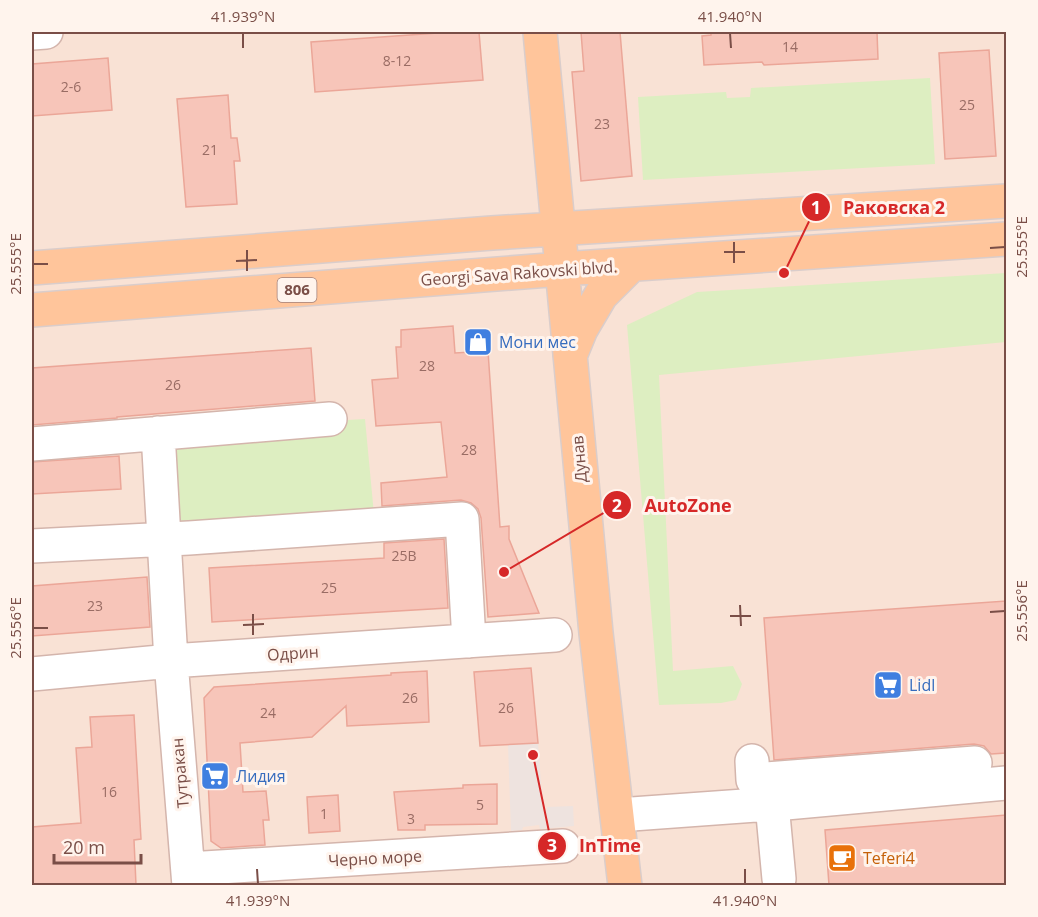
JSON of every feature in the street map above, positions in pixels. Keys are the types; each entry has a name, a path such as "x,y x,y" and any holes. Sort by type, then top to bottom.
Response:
{"main road":[{"name":"Дунав","path":"540,32 596,633 626,885"},
{"path":"32,268 558,229 1006,201"},
{"name":"Georgi Sava Rakovski blvd.","path":"32,310 562,269 1006,239"},
{"path":"570,358 581,329 601,295 632,265"}],"street":[{"path":"32,33 46,32"},
{"path":"32,444 330,419"},
{"name":"Тутракан","path":"158,433 171,661 188,877"},
{"path":"32,546 189,538 462,519 469,641"},
{"name":"Одрин","path":"32,674 171,661 555,635"},
{"path":"752,761 753,780 1006,760"},
{"path":"618,815 1006,783"},
{"path":"779,803 785,878"},
{"name":"Черно море","path":"188,877 563,846"}],"shaded area":[{"path":"32,32 1006,32 1006,885 32,885"},
{"path":"538,743 543,810 547,810 547,807 573,806 574,826 540,829 539,825 511,831 508,745"}],"green space":[{"path":"930,78 935,164 643,180 638,97 726,92 727,98 750,97 751,88"},
{"path":"1006,273 1006,342 659,375 673,671 733,666 742,684 736,700 721,703 659,705 627,325 697,292"},
{"path":"365,419 375,525 164,539 158,433"}],"building":[{"path":"479,32 483,80 315,92 311,42"},
{"path":"581,32 620,32 632,176 581,181 572,72 584,71"},
{"path":"711,32 877,32 878,59 764,65 762,62 704,65 702,36 711,35"},
{"path":"989,50 996,156 945,159 939,53"},
{"path":"108,58 112,110 32,116 32,64"},
{"path":"228,95 231,138 237,138 240,161 234,161 237,204 186,207 177,99"},
{"path":"453,326 455,353 488,351 500,527 509,526 509,539 539,613 488,617 481,518 478,509 471,503 461,500 382,506 381,483 447,477 441,422 376,426 372,380 398,378 396,347 401,347 401,330"},
{"path":"311,348 315,401 32,425 32,368"},
{"path":"119,456 121,489 32,494 32,462"},
{"path":"444,539 448,608 212,622 209,568 384,558 384,543"},
{"path":"147,577 150,627 32,636 32,586"},
{"name":"Lidl","path":"1006,601 1006,753 991,754 984,746 974,744 774,760 764,618"},
{"path":"531,668 538,743 480,746 474,672"},
{"path":"427,671 429,722 347,726 346,706 312,737 240,743 243,792 266,791 269,820 263,820 265,845 221,848 211,841 204,698 214,687"},
{"path":"134,715 141,839 134,840 136,885 32,885 32,827 81,823 76,748 92,747 90,717"},
{"path":"497,784 497,824 425,825 425,830 398,830 394,792"},
{"path":"338,795 340,831 309,833 307,797"},
{"path":"1006,815 1006,885 829,885 825,830"}],"place":[{"name":"Раковска 2","path":"784,273"},
{"name":"Мони мес","path":"478,342"},
{"name":"AutoZone","path":"504,572"},
{"name":"Lidl","path":"888,685"},
{"name":"InTime","path":"533,755"},
{"name":"Лидия","path":"215,776"},
{"name":"Teferi4","path":"842,858"}]}
